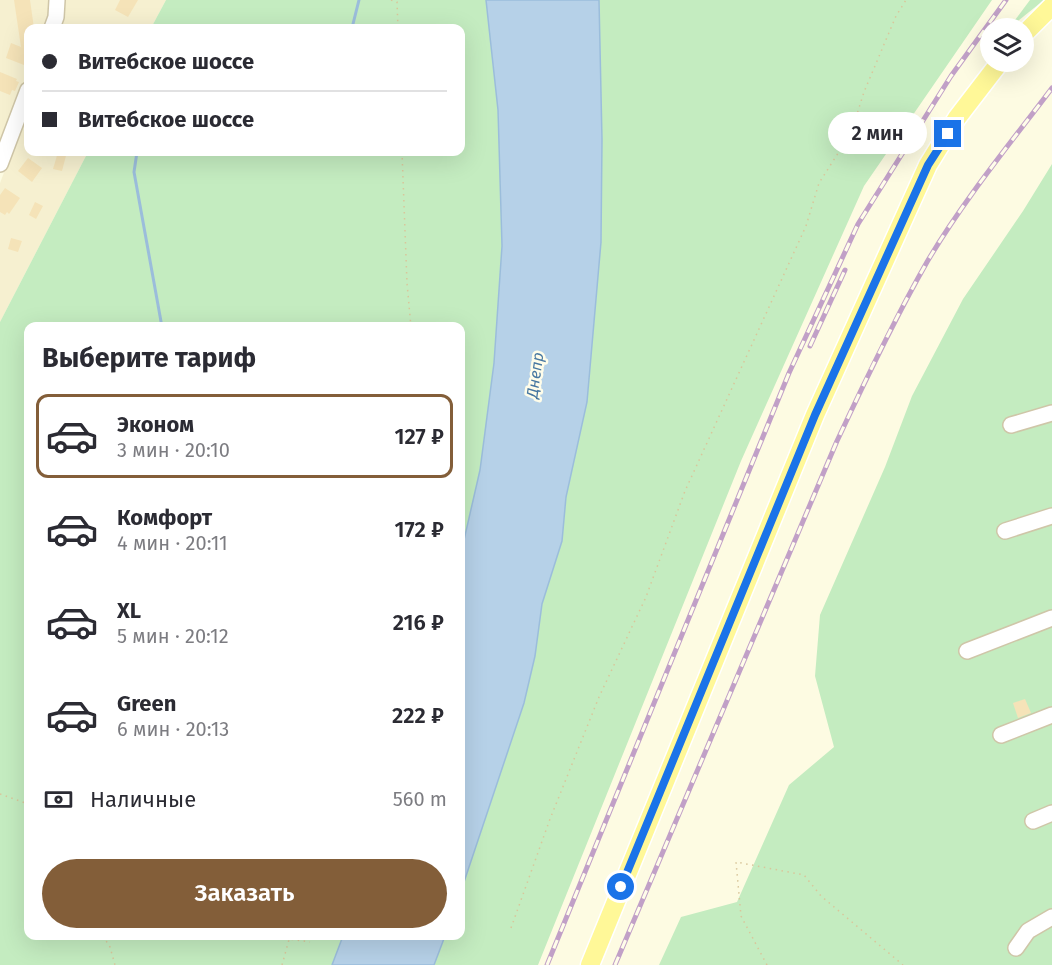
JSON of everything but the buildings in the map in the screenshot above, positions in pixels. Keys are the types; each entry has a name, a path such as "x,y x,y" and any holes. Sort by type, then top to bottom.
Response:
{"main road":[{"path":"1034,24 1052,6"},
{"path":"590,965 839,361 928,165 957,118 992,72"}],"street":[{"path":"53,24 57,0"},
{"path":"0,164 24,101"},
{"path":"1011,425 1052,413"},
{"path":"1005,531 1052,516"},
{"path":"967,651 1052,618"},
{"path":"1001,735 1052,715"},
{"path":"1033,821 1052,813"},
{"path":"1016,948 1028,931 1052,916"}],"path":[{"path":"391,0 397,2 398,24"},
{"path":"511,928 598,697 646,597 685,491 806,226 819,183 851,133 864,92 896,16 906,0"},
{"path":"402,156 411,322"},
{"path":"0,794 24,803"},
{"path":"767,965 741,916 736,862 804,875 821,896 903,965"},
{"path":"106,940 115,965"},
{"path":"282,965 289,940"},
{"path":"300,940 310,942"}],"shaded area":[{"path":"0,0 51,0 48,24 24,24 24,93 0,158"},
{"path":"63,0 166,0 153,24 62,24 64,18"},
{"path":"24,120 24,156 86,156 0,322 0,183"}],"green space":[{"path":"166,0 486,0 498,110 502,246 494,363 480,470 465,536 465,322 24,322 24,940 344,940 333,965 0,965 0,322 86,156 465,156 465,24 153,24"},
{"path":"599,0 992,0 864,186 741,461 538,965 434,965 443,940 465,940 465,879 524,703 535,656 542,604 562,541 566,497 587,402 601,242 602,140"},
{"path":"1030,0 1044,0 1022,18 1016,18"},
{"path":"1052,164 1052,965 659,965 681,917 737,902 789,785 834,747 815,676 820,615 885,467 912,396 963,299"}],"water":[{"name":"Днепр","path":"486,0 599,0 602,140 601,242 587,402 566,497 562,541 542,604 535,656 524,703 465,879 465,536 480,470 494,363 502,246 498,110"},
{"path":"341,940 443,940 434,965 332,965"}],"waterway":[{"path":"353,24 359,0"},
{"path":"136,156 134,172 161,322"}],"railway":[{"path":"547,965 789,373 858,224 951,76 1006,0"},
{"path":"615,965 837,441 880,351 941,239 1052,88"},
{"path":"810,346 845,270"}],"route":[{"path":"621,887 815,415 928,165 948,134"}]}
